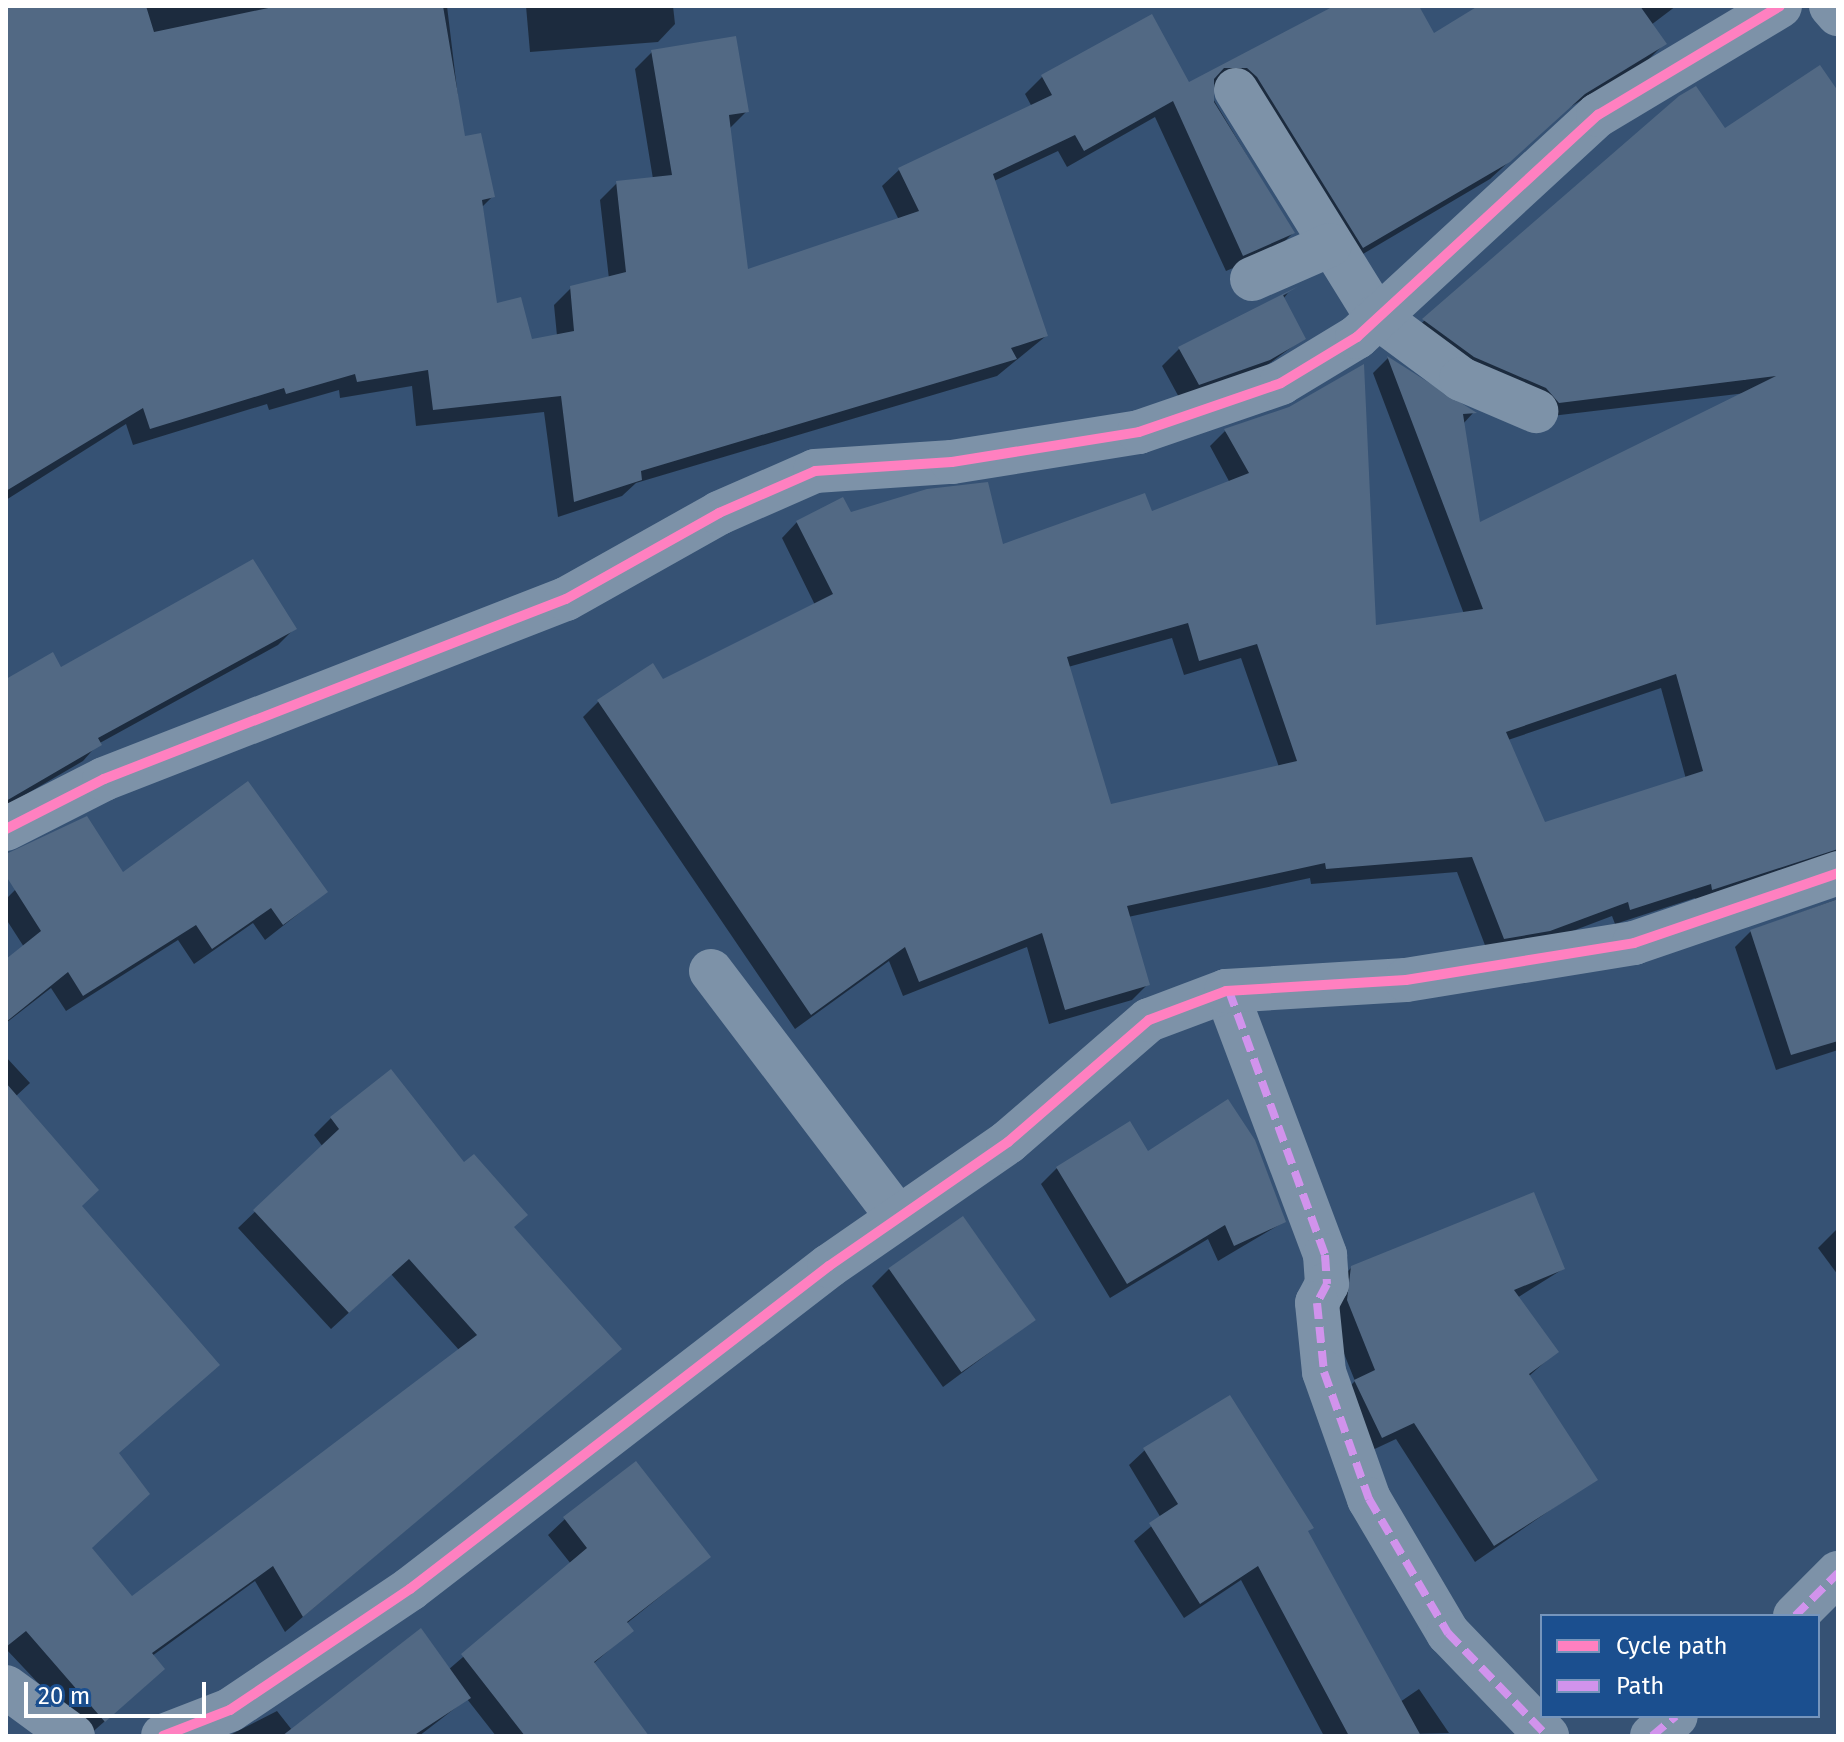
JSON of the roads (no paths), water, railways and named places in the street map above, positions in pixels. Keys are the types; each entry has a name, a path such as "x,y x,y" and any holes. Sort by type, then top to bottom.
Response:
{"street":[{"path":"6,829 104,779 566,599 719,513 815,471 952,462 1139,432 1281,383 1338,352 1598,115 1780,6"},
{"path":"1831,6 1838,14"},
{"path":"1236,90 1376,316 1461,379 1536,411"},
{"path":"1252,279 1330,245"},
{"path":"163,1736 230,1710 410,1589 898,1217 1008,1142 1117,1042 1180,1005 1226,991 1406,980 1634,943 1838,873"},
{"path":"711,971 898,1217"},
{"path":"1226,991 1325,1255 1327,1284 1317,1303 1324,1372 1369,1499 1448,1633 1547,1736"},
{"path":"1797,1614 1838,1573"},
{"path":"6,1687 73,1736"},
{"path":"1652,1736 1674,1718"}]}
